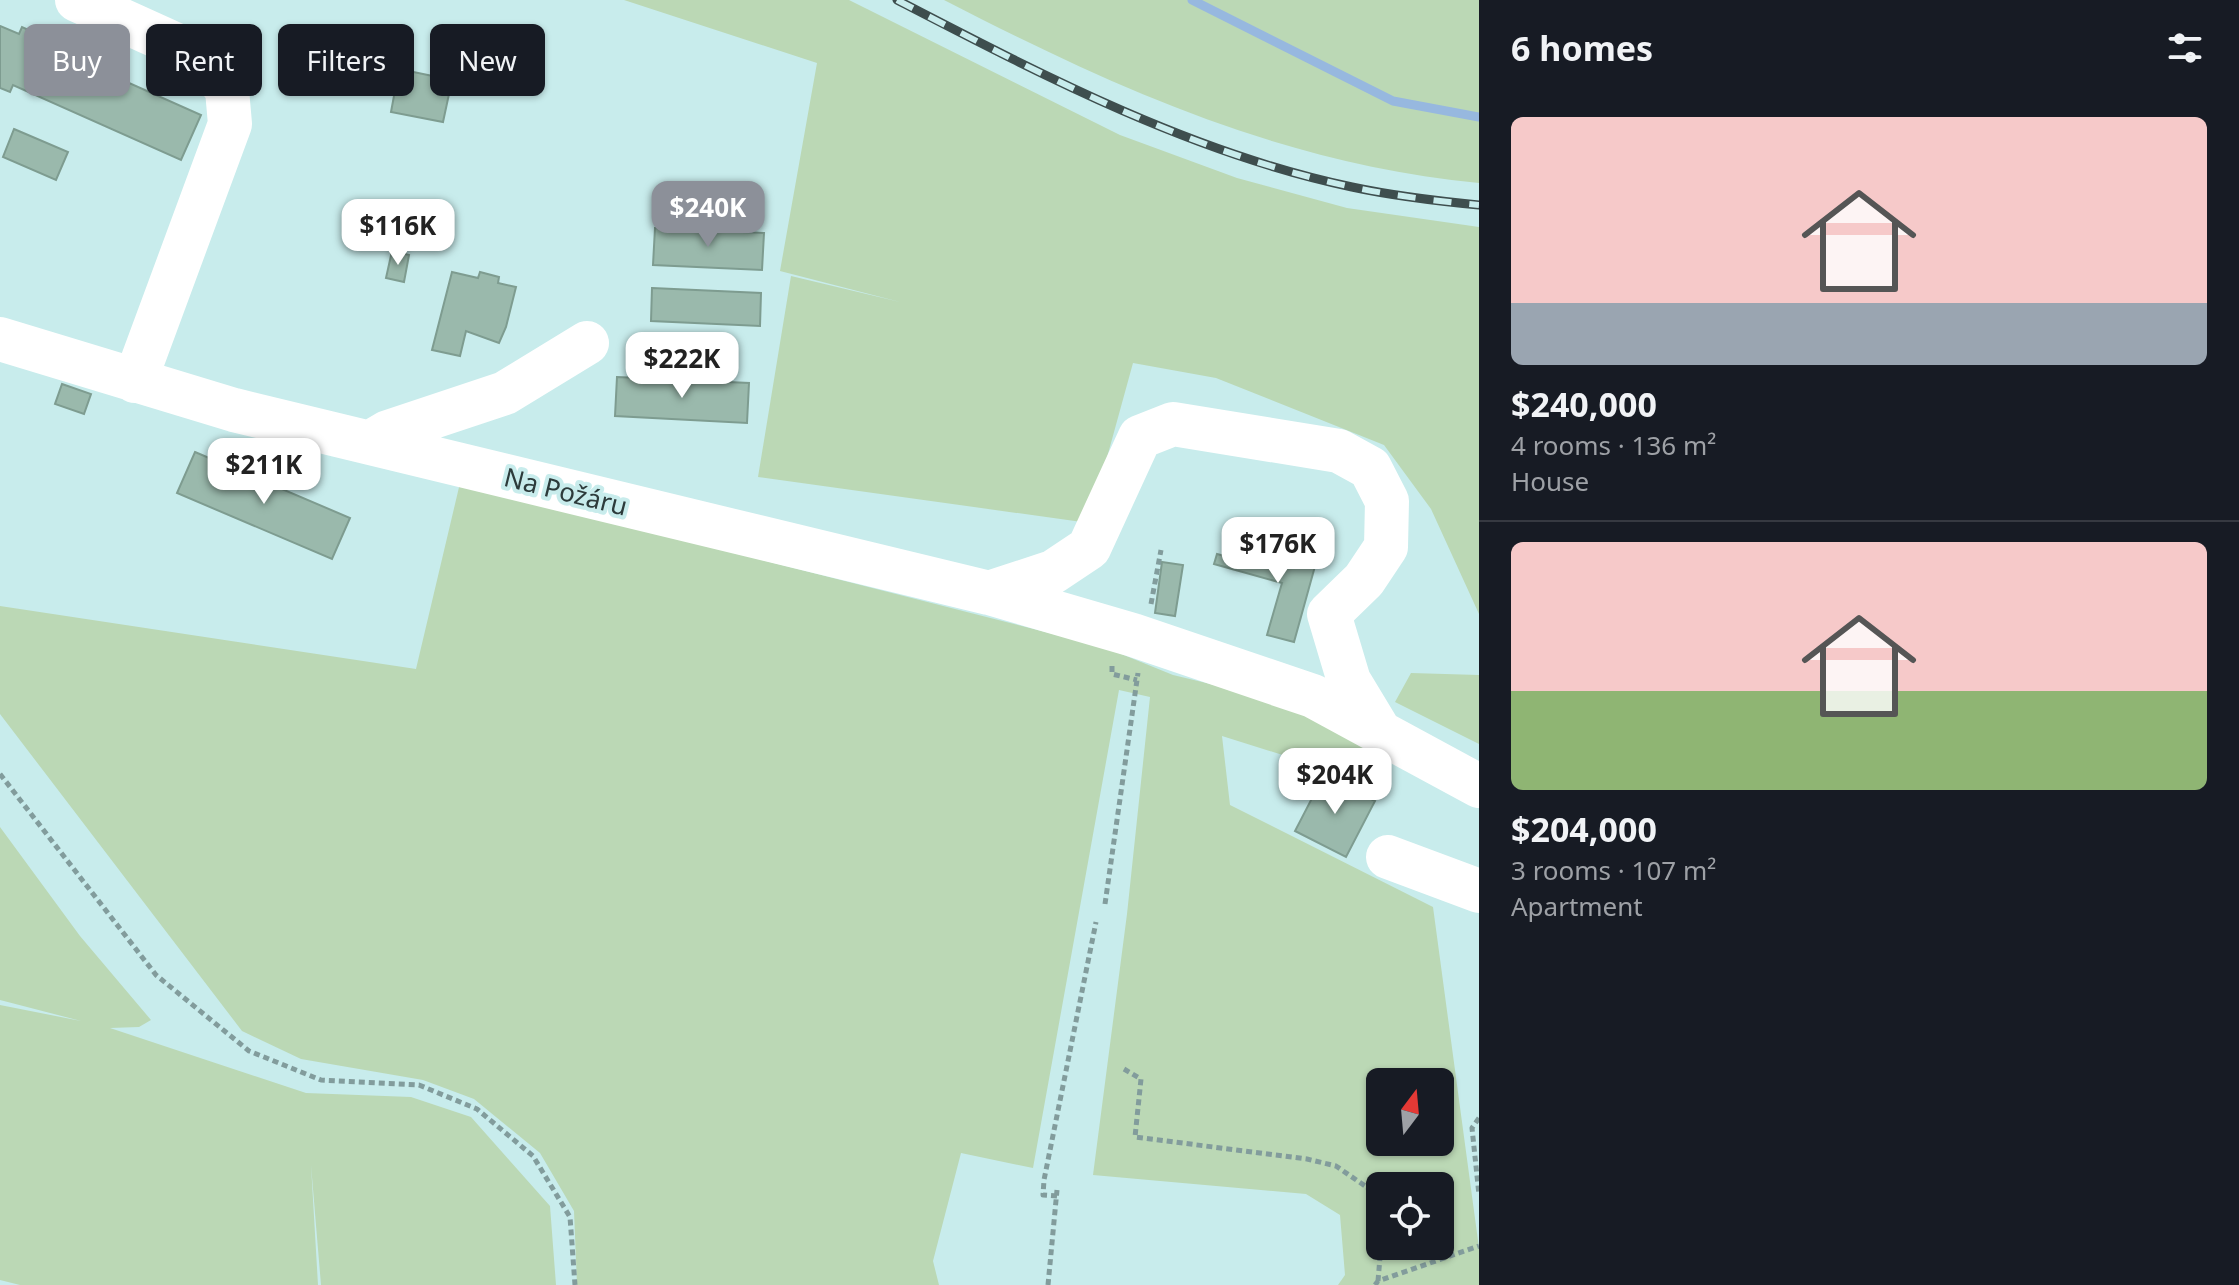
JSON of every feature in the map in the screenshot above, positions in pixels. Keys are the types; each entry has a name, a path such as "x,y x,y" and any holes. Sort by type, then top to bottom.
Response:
{"street":[{"path":"77,0 203,57 227,90 230,124 135,381"},
{"name":"Na Požáru","path":"0,339 234,410 989,593 1143,646 1313,696 1479,786"},
{"path":"371,442 388,432 505,393 587,343"},
{"path":"989,593 1053,572 1089,548 1140,437 1173,424 1339,451 1370,468 1387,501 1386,547 1364,580 1329,614 1349,681 1378,729"},
{"path":"1388,857 1479,891"}],"path":[{"path":"1105,904 1143,646 1161,550"},
{"path":"1112,674 1143,646"},
{"path":"0,774 156,975 249,1051 321,1080 419,1085 477,1109 533,1156 570,1217 575,1285"},
{"path":"1048,1285 1057,1193 1043,1195 1044,1180 1096,922"},
{"path":"1124,1069 1141,1079 1135,1137 1307,1159 1336,1166 1366,1187"},
{"path":"1479,1118 1472,1128 1479,1195"},
{"path":"1379,1260 1377,1283 1479,1246"}],"green space":[{"path":"624,0 849,0 1120,135 1237,178 1347,208 1479,227 1479,614 1431,509 1384,445 1216,378 1133,363 1089,523 758,477 791,276 900,302 780,271 817,63"},
{"path":"944,0 1479,0 1479,183 1336,159 1203,118 1074,64"},
{"path":"460,483 1104,647 1173,675 1306,707 1376,748 1369,782 1222,736 1230,805 1433,907 1479,1248 1479,1285 1338,1285 1345,1275 1340,1215 1306,1194 1093,1175 1127,914 1150,697 1119,690 1033,1168 961,1153 933,1261 939,1285 577,1285 574,1211 540,1153 474,1099 423,1080 301,1059 242,1031 0,714 0,606 416,669"},
{"path":"1411,673 1479,675 1479,744 1395,702"},
{"path":"0,827 80,936 151,1020 139,1027 110,1028 306,1093 411,1097 471,1117 550,1206 556,1285 321,1285 311,1165 318,1285 20,1285 0,1280 0,1005 81,1021 0,1000"}],"building":[{"path":"0,26 19,34 22,27 24,90 13,85 10,92 0,88"},
{"path":"414,72 430,75 430,96 449,96 443,122 391,112 394,96 414,96"},
{"path":"130,83 146,91 146,96 158,96 201,115 181,160 38,96 130,96"},
{"path":"14,129 68,152 56,180 3,157"},
{"path":"655,228 764,233 762,270 653,265"},
{"path":"392,251 409,255 404,282 386,278"},
{"path":"452,272 478,278 480,272 499,277 498,283 516,287 499,343 466,331 460,356 432,350"},
{"path":"652,288 761,293 760,326 651,321"},
{"path":"617,377 749,383 747,423 615,416"},
{"path":"62,384 91,394 84,414 55,404"},
{"path":"195,452 350,518 332,559 177,493"},
{"path":"1235,547 1287,561 1289,551 1317,559 1294,642 1267,635 1282,583 1214,564 1217,554 1232,558"},
{"path":"1162,562 1183,565 1175,616 1155,613"},
{"path":"1324,775 1375,801 1346,857 1295,831"}],"waterway":[{"path":"1192,0 1393,101 1479,117"}],"railway":[{"path":"897,0 1118,109 1233,154 1352,187 1479,205"}]}
